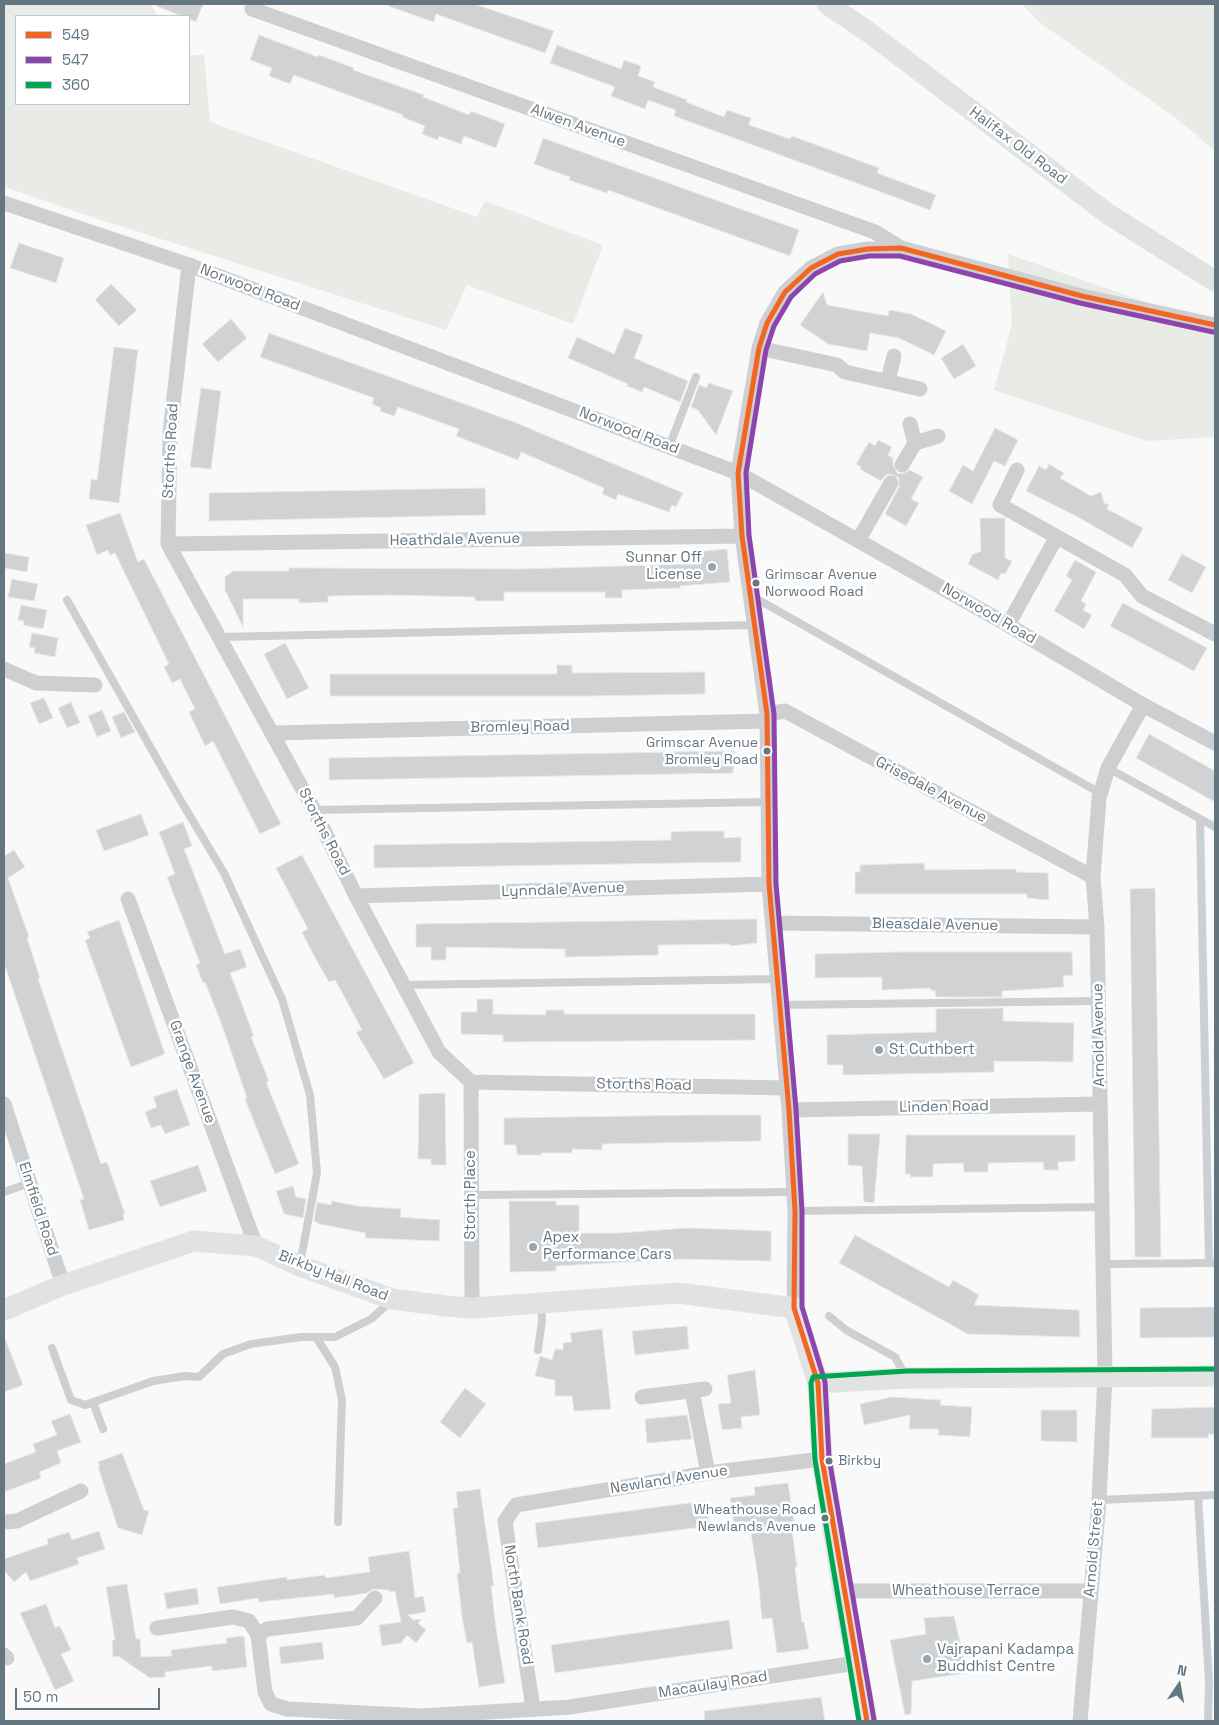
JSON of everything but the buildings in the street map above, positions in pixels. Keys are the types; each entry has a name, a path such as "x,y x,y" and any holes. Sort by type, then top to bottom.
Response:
{"street":[{"name":"Halifax Old Road","path":"826,4 867,31 1108,214 1215,281"},
{"name":"Alwen Avenue","path":"252,9 875,232 901,248"},
{"name":"Norwood Road","path":"4,203 189,264 738,473 1008,624 1143,705 1215,743"},
{"path":"868,1721 843,1591 822,1458 818,1383 794,1308 794,1192 789,1110 769,884 767,717 742,536 738,473 759,348 768,323 785,292 811,268 838,254 868,249 901,248 1082,296 1215,324"},
{"name":"Storths Road","path":"189,264 170,432 168,544 273,733 314,810 356,896 439,1052 472,1082 787,1088"},
{"path":"759,348 837,365 845,372 920,389"},
{"path":"888,381 894,356"},
{"path":"902,465 914,443 910,424"},
{"path":"914,443 938,436"},
{"path":"1017,470 1000,505 1125,575 1142,596 1213,628"},
{"path":"859,539 891,483"},
{"name":"Heathdale Avenue","path":"168,544 742,536"},
{"path":"1008,624 1056,538"},
{"path":"4,669 36,683 95,685"},
{"name":"Arnold Avenue","path":"1105,1376 1097,927 1093,877 1100,793 1108,768 1143,705"},
{"name":"Grisedale Avenue","path":"767,717 785,711 1093,877"},
{"name":"Bromley Road","path":"273,733 767,717"},
{"name":"Lynndale Avenue","path":"356,896 769,884"},
{"name":"Grange Avenue","path":"128,899 256,1246"},
{"name":"Bleasdale Avenue","path":"773,923 1097,927"},
{"name":"Storth Place","path":"472,1082 472,1308"},
{"name":"Elmfield Road","path":"4,1104 64,1285"},
{"name":"Linden Road","path":"789,1110 1100,1104"},
{"name":"Birkby Hall Road","path":"4,1310 64,1285 194,1242 256,1246 300,1266 392,1300 472,1308 678,1294 794,1308"},
{"name":"Arnold Street","path":"1080,1721 1099,1500 1105,1376"},
{"path":"818,1383 907,1378 1215,1376"},
{"path":"642,1397 698,1390 708,1473"},
{"name":"Newland Avenue","path":"516,1504 708,1473 822,1458"},
{"path":"4,1522 17,1522 81,1491"},
{"name":"North Bank Road","path":"516,1504 505,1521 534,1708"},
{"name":"Wheathouse Terrace","path":"843,1591 1090,1591"},
{"path":"158,1628 233,1617 249,1621 258,1634 267,1629 357,1618 375,1598"},
{"name":"Macaulay Road","path":"258,1634 265,1692 271,1704 287,1709 422,1716 534,1708 571,1714 856,1663"}],"lane":[{"path":"669,447 696,377"},
{"path":"750,595 1100,793"},
{"path":"67,600 178,796 224,872 282,999 310,1095 317,1173 300,1266"},
{"path":"220,637 754,625"},
{"path":"1108,768 1215,827"},
{"path":"314,810 768,802"},
{"path":"1103,1264 1212,1263 1200,820"},
{"path":"404,985 778,979"},
{"path":"780,1005 1098,1001"},
{"path":"4,1192 30,1184"},
{"path":"471,1195 794,1192"},
{"path":"795,1211 1102,1207"},
{"path":"52,1348 71,1400 85,1404 153,1381 186,1376 199,1377 223,1354 251,1344 316,1337 335,1337 371,1319 392,1300"},
{"path":"538,1350 542,1320 541,1304"},
{"path":"829,1316 846,1330 895,1357 907,1378"},
{"path":"316,1337 335,1368 342,1400 338,1522"},
{"path":"93,1402 103,1428"},
{"path":"1099,1500 1215,1495"},
{"path":"1198,1496 1209,1682 1208,1721"}],"shaded area":[{"path":"4,4 151,4 156,15 15,15 15,105 190,105 190,55 204,55 210,122 477,217 485,201 603,245 573,324 467,285 446,330 4,187"},
{"path":"1022,4 1215,4 1215,151 1176,118 1039,22"},
{"path":"1008,254 1215,326 1215,437 1147,441 994,390 1012,324"}],"transit line":[{"name":"549","path":"867,1721 822,1459 818,1383 794,1308 795,1211 789,1110 769,884 767,714 742,536 738,473 759,348 767,323 785,292 811,268 838,254 868,249 901,248 1082,296 1215,325"},
{"name":"547","path":"874,1720 829,1458 825,1382 802,1307 802,1211 796,1109 776,884 774,714 749,535 746,473 766,350 774,326 791,297 815,274 840,261 869,256 900,256 1080,303 1213,332"},
{"name":"360","path":"859,1721 815,1460 811,1383 813,1377 907,1371 1215,1369"}],"place":[{"name":"Sunnar Off License","path":"712,567"},
{"name":"Grimscar Avenue Norwood Road","path":"756,583"},
{"name":"Grimscar Avenue Bromley Road","path":"767,751"},
{"name":"St Cuthbert","path":"879,1050"},
{"name":"Apex Performance Cars","path":"533,1247"},
{"name":"Birkby","path":"829,1461"},
{"name":"Wheathouse Road Newlands Avenue","path":"825,1518"},
{"name":"Vajrapani Kadampa Buddhist Centre","path":"927,1659"}]}
